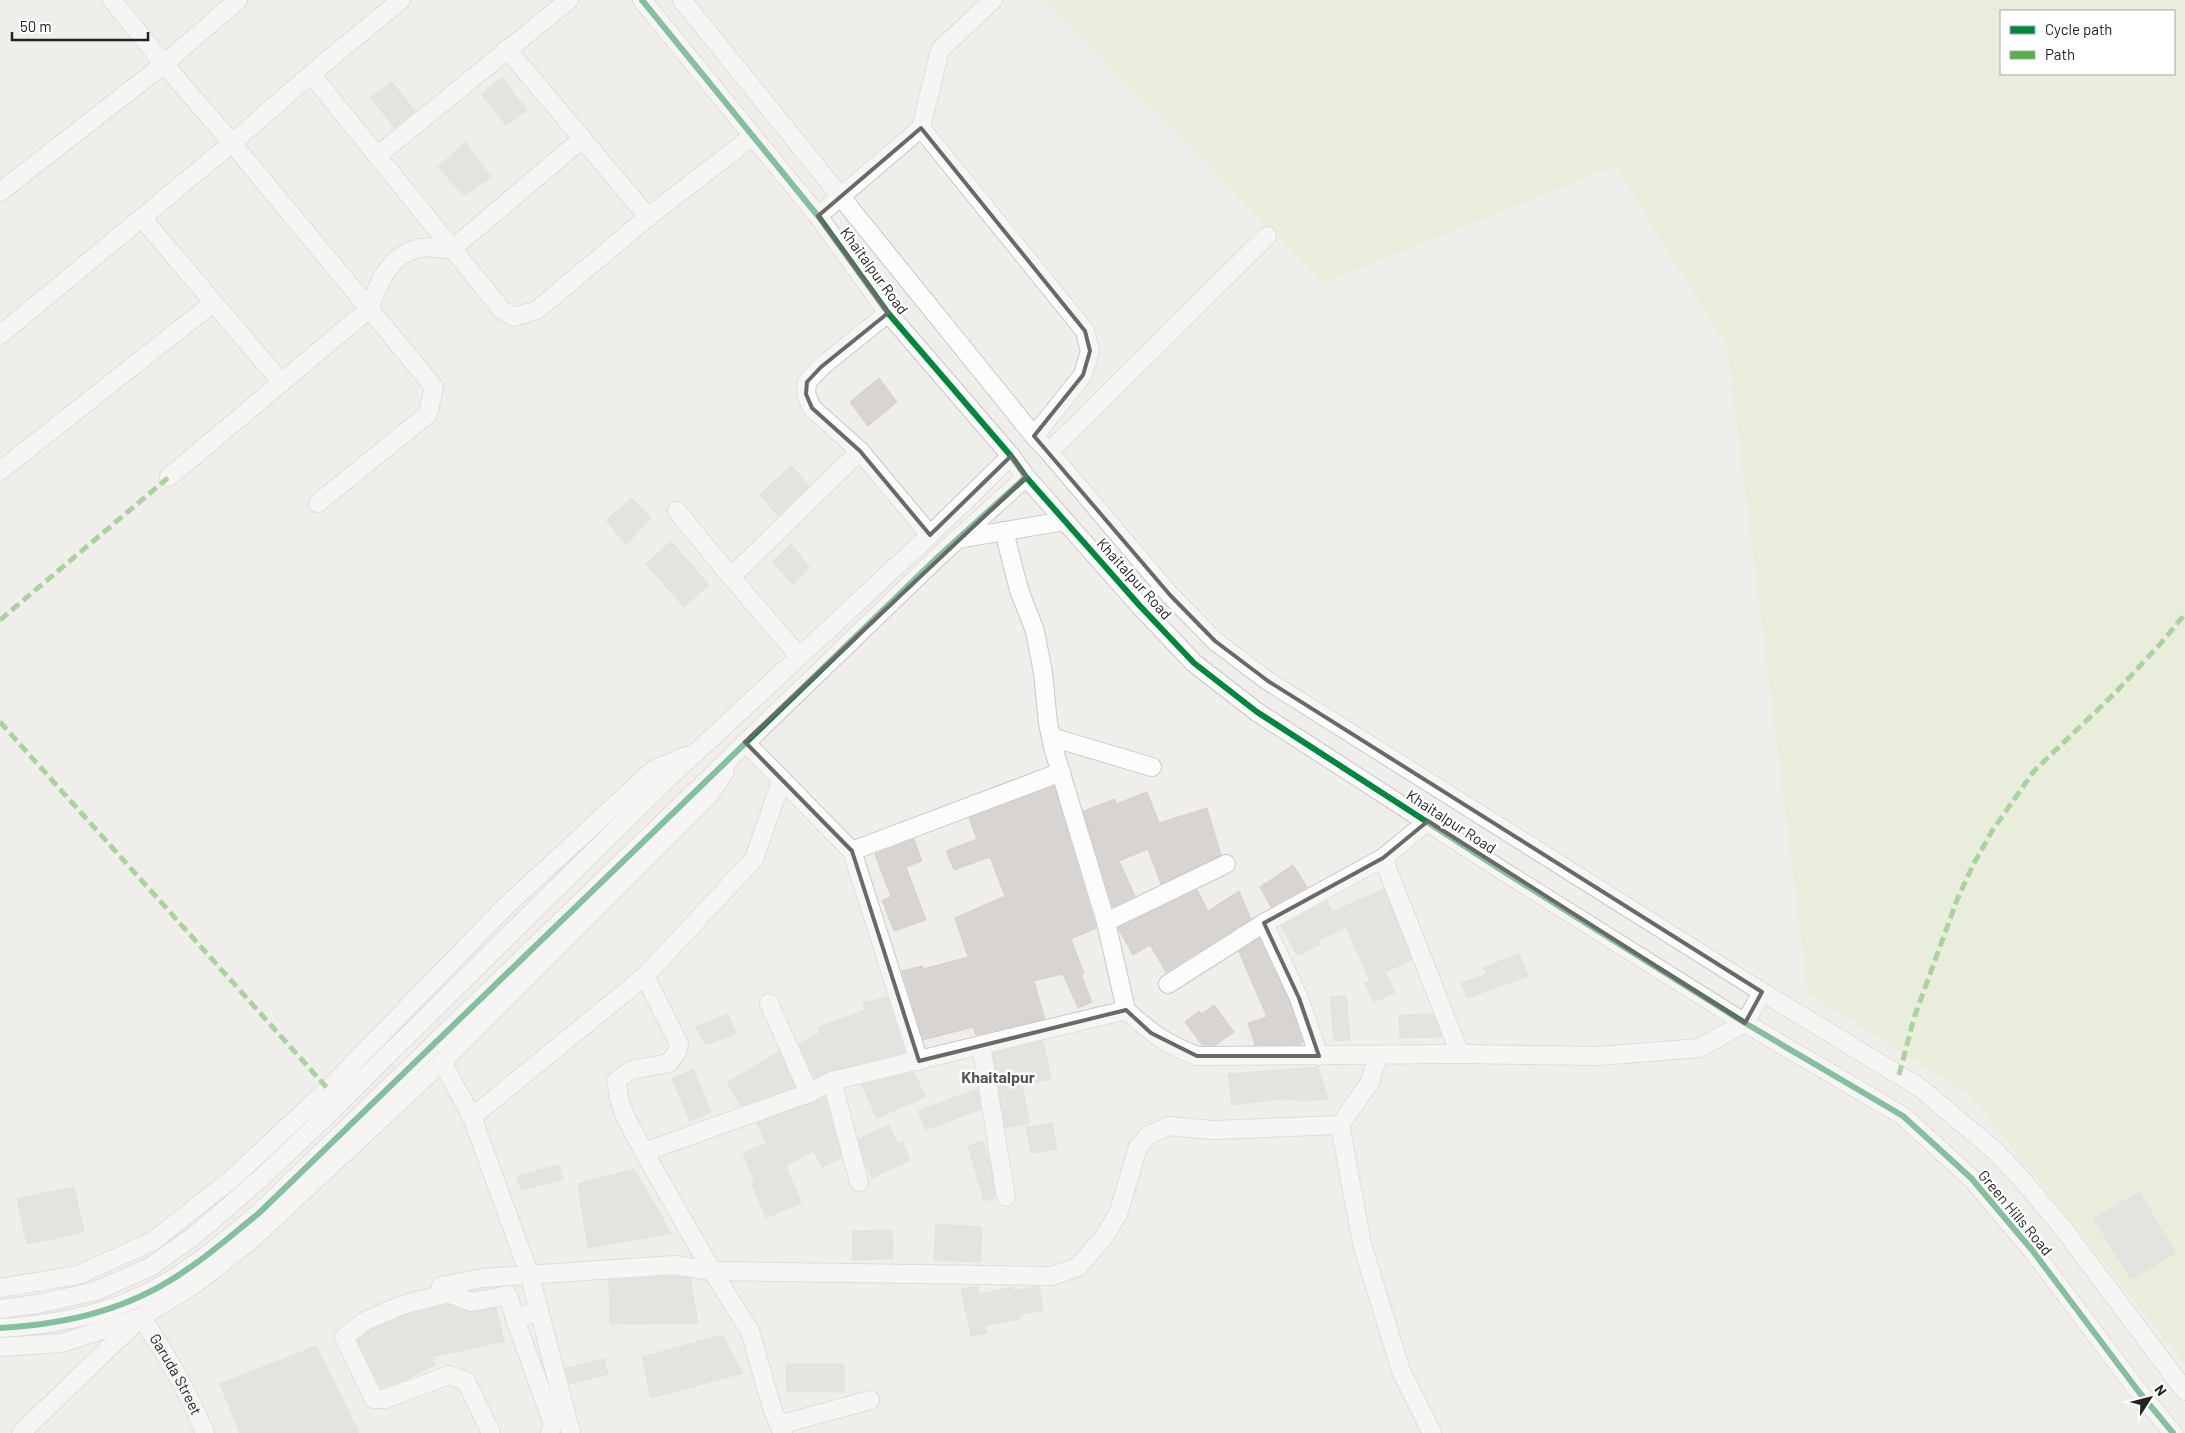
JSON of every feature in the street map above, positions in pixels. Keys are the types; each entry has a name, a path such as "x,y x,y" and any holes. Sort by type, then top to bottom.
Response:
{"street":[{"path":"112,0 434,387 428,414 318,503"},
{"path":"0,192 164,64 238,0"},
{"path":"0,335 401,0"},
{"path":"378,155 569,0"},
{"name":"Khaitalpur Road","path":"642,0 818,216 888,313 1065,521 1140,606 1194,662 1257,712 1503,871 1745,1023"},
{"name":"Khaitalpur Road","path":"683,0 1034,436 1050,452 1170,595 1215,641 1276,686 1762,992"},
{"path":"818,216 921,128 940,50 993,0"},
{"path":"508,49 648,217"},
{"path":"312,74 502,310 514,317 537,310 648,217 753,136"},
{"path":"921,128 1085,331 1090,351 1083,375 1034,436"},
{"path":"169,477 369,309 383,274 399,256 420,248 452,249 582,139"},
{"path":"142,218 281,382"},
{"path":"1050,452 1267,236"},
{"path":"0,471 213,303"},
{"path":"888,313 821,366 807,382 806,394 812,408 860,451 930,535"},
{"path":"731,577 860,451"},
{"path":"0,1309 38,1304 96,1291 150,1266 194,1236 260,1179 333,1110 661,785 930,535 1011,456"},
{"path":"0,1328 36,1326 81,1318 135,1300 189,1269 258,1214 745,742 957,539 1026,476"},
{"path":"678,510 731,577 799,656"},
{"path":"957,539 1065,521"},
{"path":"1004,531 1019,590 1035,632 1043,673 1051,737 1106,922 1126,1010 1151,1033 1174,1047 1198,1056 1460,1054 1598,1056 1699,1048 1745,1023 1762,992"},
{"path":"1051,737 1152,767"},
{"path":"745,742 852,850 919,1061"},
{"path":"21,1433 141,1317 195,1284 250,1240 442,1062 710,794 745,742"},
{"path":"0,1288 78,1275 154,1241 234,1177 328,1089 506,906 653,770 698,750"},
{"path":"852,850 1061,772"},
{"path":"472,1117 645,976 754,859 782,779"},
{"path":"1168,984 1264,923 1383,858 1428,821"},
{"path":"1383,858 1460,1054"},
{"path":"1106,922 1226,864"},
{"path":"1264,923 1298,998 1319,1056"},
{"path":"645,976 679,1044 677,1052 669,1063 631,1070 616,1081 619,1098 625,1116 644,1152 712,1271 750,1331 772,1408 781,1429 870,1400"},
{"name":"Green Hills Road","path":"1762,992 1919,1088 1994,1150 2062,1227 2185,1391"},
{"path":"769,1003 808,1093"},
{"path":"644,1152 808,1093 832,1081 1126,1010"},
{"name":"Green Hills Road","path":"1745,1023 1903,1116 1971,1178 2032,1250 2139,1392 2173,1433"},
{"path":"981,1045 1006,1197"},
{"path":"1378,1056 1370,1082 1340,1125 1362,1244 1401,1371 1432,1433"},
{"path":"442,1062 472,1117 530,1276 570,1433"},
{"path":"832,1081 859,1182"},
{"path":"441,1286 483,1278 674,1265 712,1271 1052,1276 1078,1267 1103,1238 1118,1214 1138,1146 1149,1135 1169,1126 1213,1130 1340,1125"},
{"path":"491,1433 466,1381 449,1375 385,1399 374,1399 344,1337 365,1321 402,1305 448,1293 472,1302 508,1295 553,1424 550,1433"},
{"path":"515,1319 539,1310"},
{"path":"0,1347 62,1343 141,1317"},
{"name":"Garuda Street","path":"141,1317 166,1354 186,1389 205,1433"}],"highlighted area":[{"path":"921,128 1085,331 1090,351 1083,375 1034,436 1170,595 1215,641 1268,681 1762,992 1745,1023 1428,821 1383,858 1264,923 1299,998 1319,1056 1197,1056 1151,1033 1126,1010 919,1061 852,851 745,742 1026,477 1011,456 930,535 860,451 812,408 806,394 807,382 821,367 888,313 818,216"}],"green space":[{"path":"1045,0 2185,0 2185,1365 1970,1095 1808,994 1727,347 1615,166 1324,283"}],"building":[{"path":"502,78 527,110 506,125 481,94"},
{"path":"392,82 415,111 394,128 371,97"},
{"path":"465,142 491,177 464,196 438,167"},
{"path":"879,378 897,402 868,426 850,402"},
{"path":"791,465 809,486 778,516 760,495"},
{"path":"632,498 651,518 626,545 606,520"},
{"path":"671,541 709,585 684,607 646,564"},
{"path":"791,544 810,568 793,585 773,562"},
{"path":"1054,786 1096,928 1071,939 1084,974 1081,975 1092,1002 1078,1008 1063,974 1034,981 1045,1019 976,1035 973,1027 923,1040 902,971 922,966 923,969 968,957 955,918 1005,896 990,857 954,870 946,851 977,839 969,818"},
{"path":"1147,792 1159,823 1207,808 1221,855 1161,884 1148,849 1119,861 1135,896 1113,907 1083,811 1115,799 1116,804"},
{"path":"914,839 922,861 906,867 926,920 894,931 882,900 891,897 875,854"},
{"path":"1293,865 1307,887 1271,907 1260,887"},
{"path":"1384,889 1412,960 1385,972 1395,993 1374,1002 1365,983 1370,981 1346,927 1342,929 1340,924 1341,930 1318,940 1320,944 1298,956 1281,926 1327,901 1332,912"},
{"path":"1197,890 1208,911 1239,891 1251,919 1166,972 1150,945 1133,955 1118,928"},
{"path":"1259,938 1290,1003 1303,1043 1298,1045 1255,1045 1248,1023 1267,1017 1239,952"},
{"path":"1519,954 1528,976 1467,998 1461,983 1487,974 1484,967"},
{"path":"1346,996 1348,1014 1343,1016 1348,1016 1350,1040 1334,1041 1330,997"},
{"path":"887,997 905,1052 830,1071 814,1078 799,1044 820,1033 817,1028 865,1010 863,1003"},
{"path":"1214,1005 1234,1032 1216,1045 1202,1045 1185,1022 1199,1011 1202,1014"},
{"path":"728,1014 736,1033 706,1045 695,1027"},
{"path":"1433,1014 1442,1037 1400,1038 1399,1015"},
{"path":"1043,1041 1051,1079 1022,1086 1030,1123 1005,1128 993,1053"},
{"path":"779,1051 795,1087 741,1106 727,1083"},
{"path":"1318,1067 1328,1099 1298,1101 1298,1099 1286,1100 1286,1098 1232,1105 1228,1074"},
{"path":"693,1069 711,1112 690,1121 672,1079"},
{"path":"914,1072 925,1097 877,1118 862,1085"},
{"path":"977,1089 981,1109 926,1130 918,1111"},
{"path":"825,1097 842,1158 822,1167 814,1151 786,1166 801,1203 766,1218 752,1184 755,1183 743,1153 767,1143 756,1123"},
{"path":"1052,1123 1057,1149 1031,1153 1026,1127"},
{"path":"889,1125 898,1144 903,1142 910,1160 872,1178 864,1161 858,1139"},
{"path":"983,1141 990,1162 995,1198 984,1201 968,1146"},
{"path":"559,1165 563,1179 521,1190 517,1176"},
{"path":"634,1169 671,1233 588,1248 578,1184"},
{"path":"74,1187 84,1232 27,1244 17,1199"},
{"path":"2139,1192 2175,1253 2131,1279 2094,1219"},
{"path":"936,1224 982,1227 980,1262 934,1260"},
{"path":"892,1230 893,1259 853,1260 852,1231"},
{"path":"674,1276 690,1278 698,1323 610,1324 609,1280"},
{"path":"977,1286 979,1294 1013,1287 1014,1291 1039,1286 1043,1310 1019,1315 1020,1319 985,1326 987,1333 971,1336 961,1289"},
{"path":"447,1304 469,1312 496,1308 504,1341 432,1357 435,1365 405,1380 381,1388 357,1340 370,1330 405,1315"},
{"path":"722,1335 743,1373 651,1398 642,1357"},
{"path":"316,1346 359,1433 240,1433 220,1384"},
{"path":"604,1359 608,1374 569,1384 565,1369"},
{"path":"786,1364 844,1364 844,1392 787,1391"}],"marked path":[{"path":"0,620 169,477"},
{"path":"1899,1075 1914,1018 1957,900 1973,865 1992,831 2034,771 2115,693 2185,614"},
{"path":"0,722 328,1089"}],"cycle path":[{"path":"642,0 818,216 888,313 1011,456 1026,477 1140,606 1194,663 1257,712 1503,871 1745,1023 1903,1116 1971,1178 2032,1250 2139,1392 2173,1433"},
{"path":"0,1328 51,1323 75,1318 99,1312 145,1294 198,1262 258,1214 938,557 1026,477"}],"district":[{"name":"Khaitalpur","path":"998,1077"}]}
